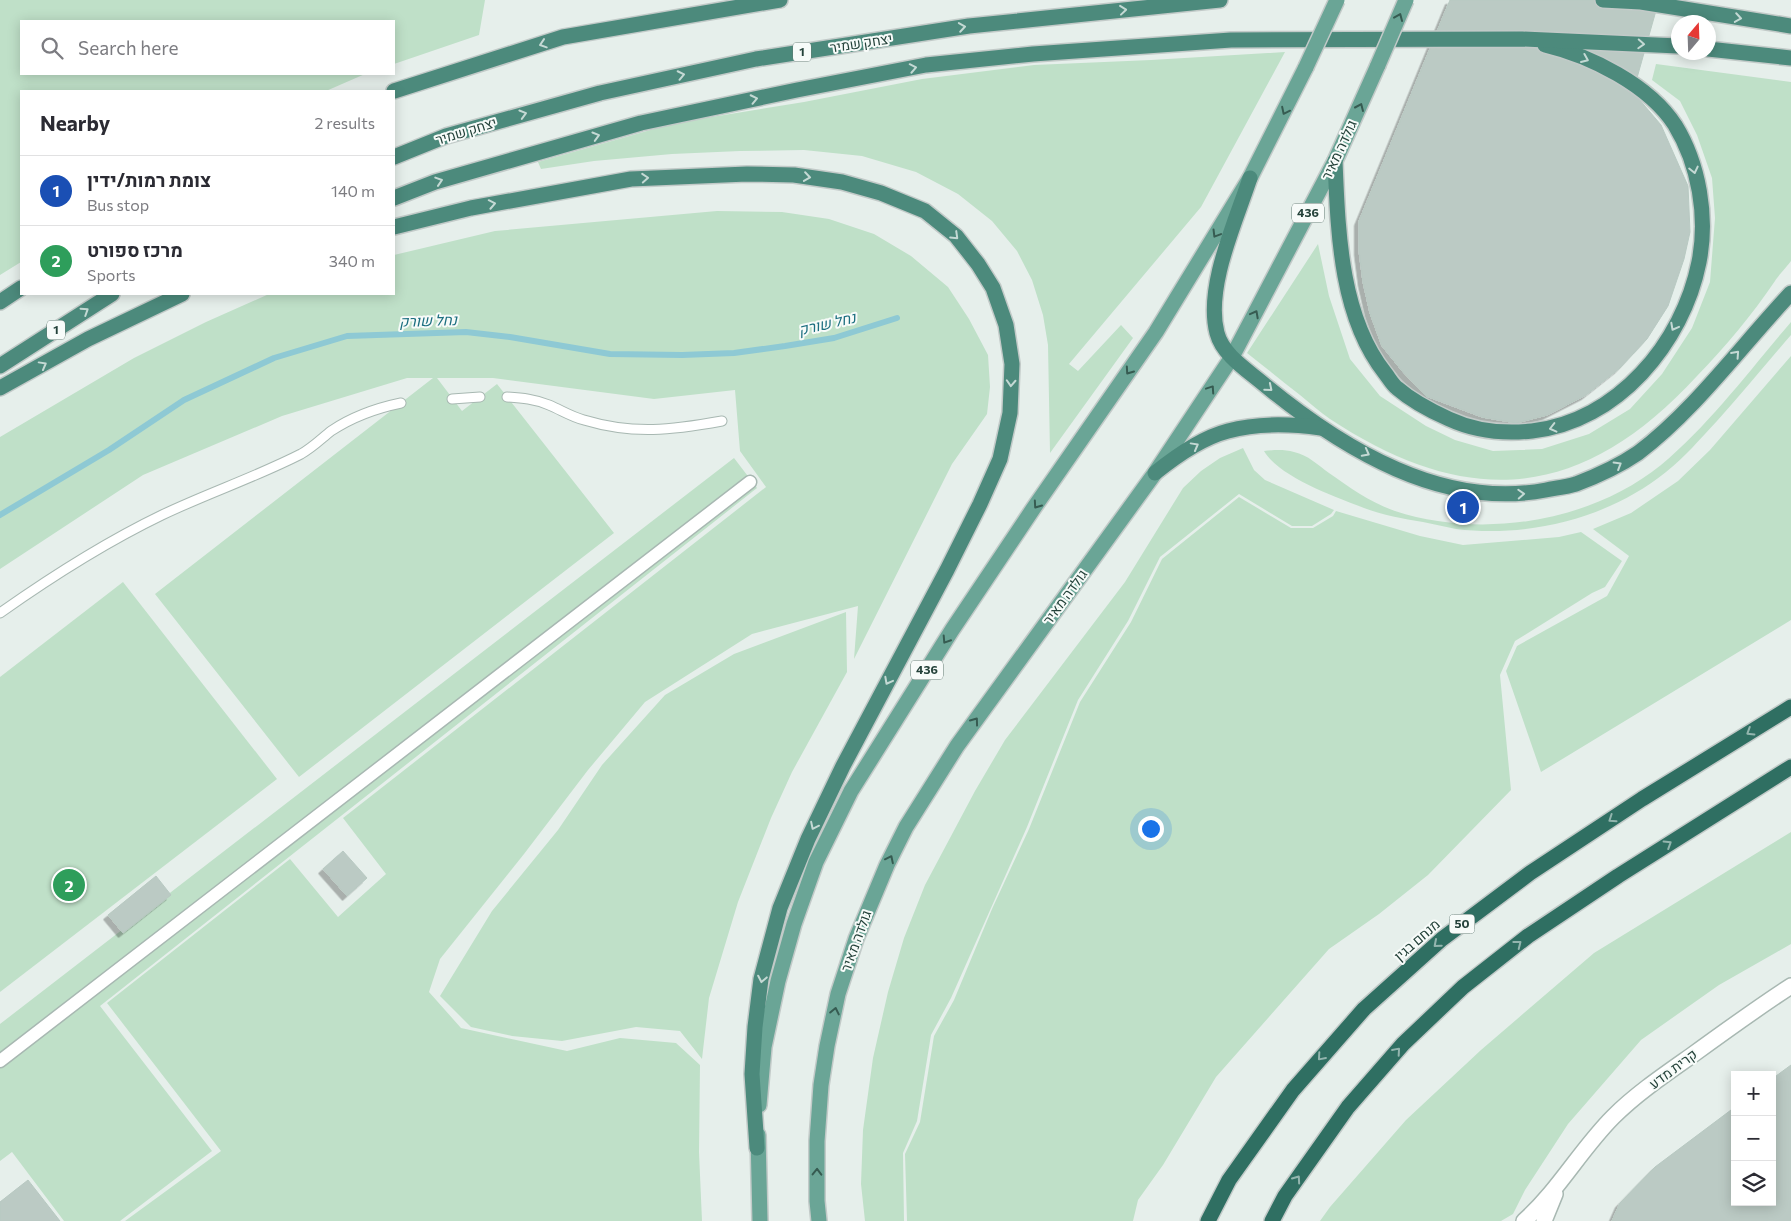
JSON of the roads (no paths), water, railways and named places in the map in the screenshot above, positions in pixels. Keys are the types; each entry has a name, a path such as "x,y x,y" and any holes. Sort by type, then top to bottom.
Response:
{"highway":[{"path":"395,91 563,37 721,0"},
{"path":"563,37 780,0"},
{"name":"יצחק שמיר","path":"395,156 446,136 600,93 756,60 969,26 1220,0"},
{"path":"1603,0 1641,2 1791,26"},
{"path":"1335,161 1340,244 1358,328 1377,363 1396,387 1429,410 1464,426 1509,434 1551,429 1584,418 1614,398 1636,379 1655,358 1673,330 1688,300 1699,261 1702,229 1701,198 1691,158 1675,125 1654,100 1620,75 1582,57 1552,46 1522,39"},
{"path":"395,198 436,182 641,123 798,90 926,66 1034,54 1231,40 1522,39 1671,46"},
{"path":"1716,50 1791,58"},
{"path":"395,227 471,208 631,179 747,174 794,175 842,182 881,193 925,212 956,236 978,264 993,288 1006,325 1012,364 1010,413 1000,459 947,570 843,766 808,839 780,908 761,979 755,1027 752,1074 757,1148"},
{"path":"1250,178 1220,266 1214,320 1222,345 1232,357 1285,401 1324,428 1398,471 1443,487 1486,494 1524,494 1573,485 1608,471 1636,454 1664,431 1695,400 1791,293"},
{"path":"0,302 20,289"},
{"name":"1","path":"0,366 110,295"},
{"path":"0,388 88,339 180,295"},
{"path":"1155,473 1196,445 1228,431 1278,426 1324,428"},
{"name":"מנחם בגין","path":"1208,1221 1228,1180 1293,1090 1364,1009 1442,939 1546,863 1642,799 1791,707"},
{"path":"1272,1221 1285,1196 1348,1107 1403,1044 1463,987 1528,936 1618,876 1791,767"}],"main road":[{"name":"436","path":"760,1221 757,1148 759,1092 764,1047 778,981 794,924 816,862 851,791 952,630 1156,332 1250,178 1306,67 1337,0"},
{"name":"גולדה מאיר","path":"819,1221 816,1201 817,1141 827,1046 838,994 856,939 887,865 906,827 957,746 1155,473 1232,357 1335,161 1406,0"}],"street":[{"path":"0,1061 750,482"},
{"name":"קרית מדע","path":"1524,1221 1537,1209 1590,1141 1638,1095 1762,1004 1791,986"},
{"name":"קרית מדע","path":"1544,1221 1568,1169"}],"lane":[{"path":"452,399 480,397"},
{"path":"507,397 532,399 577,418 613,427 645,431 678,429 722,421"},
{"path":"0,613 72,566 134,529 199,498 301,454 336,428 362,415 401,403"}],"waterway":[{"name":"נחל שורק","path":"0,515 109,450 184,400 274,358 347,336 466,332 510,337 610,354 682,355 734,353 834,338 897,318"}],"place":[{"name":"צומת רמות/ידין","path":"1463,507"},
{"name":"מרכז ספורט","path":"69,885"}]}
